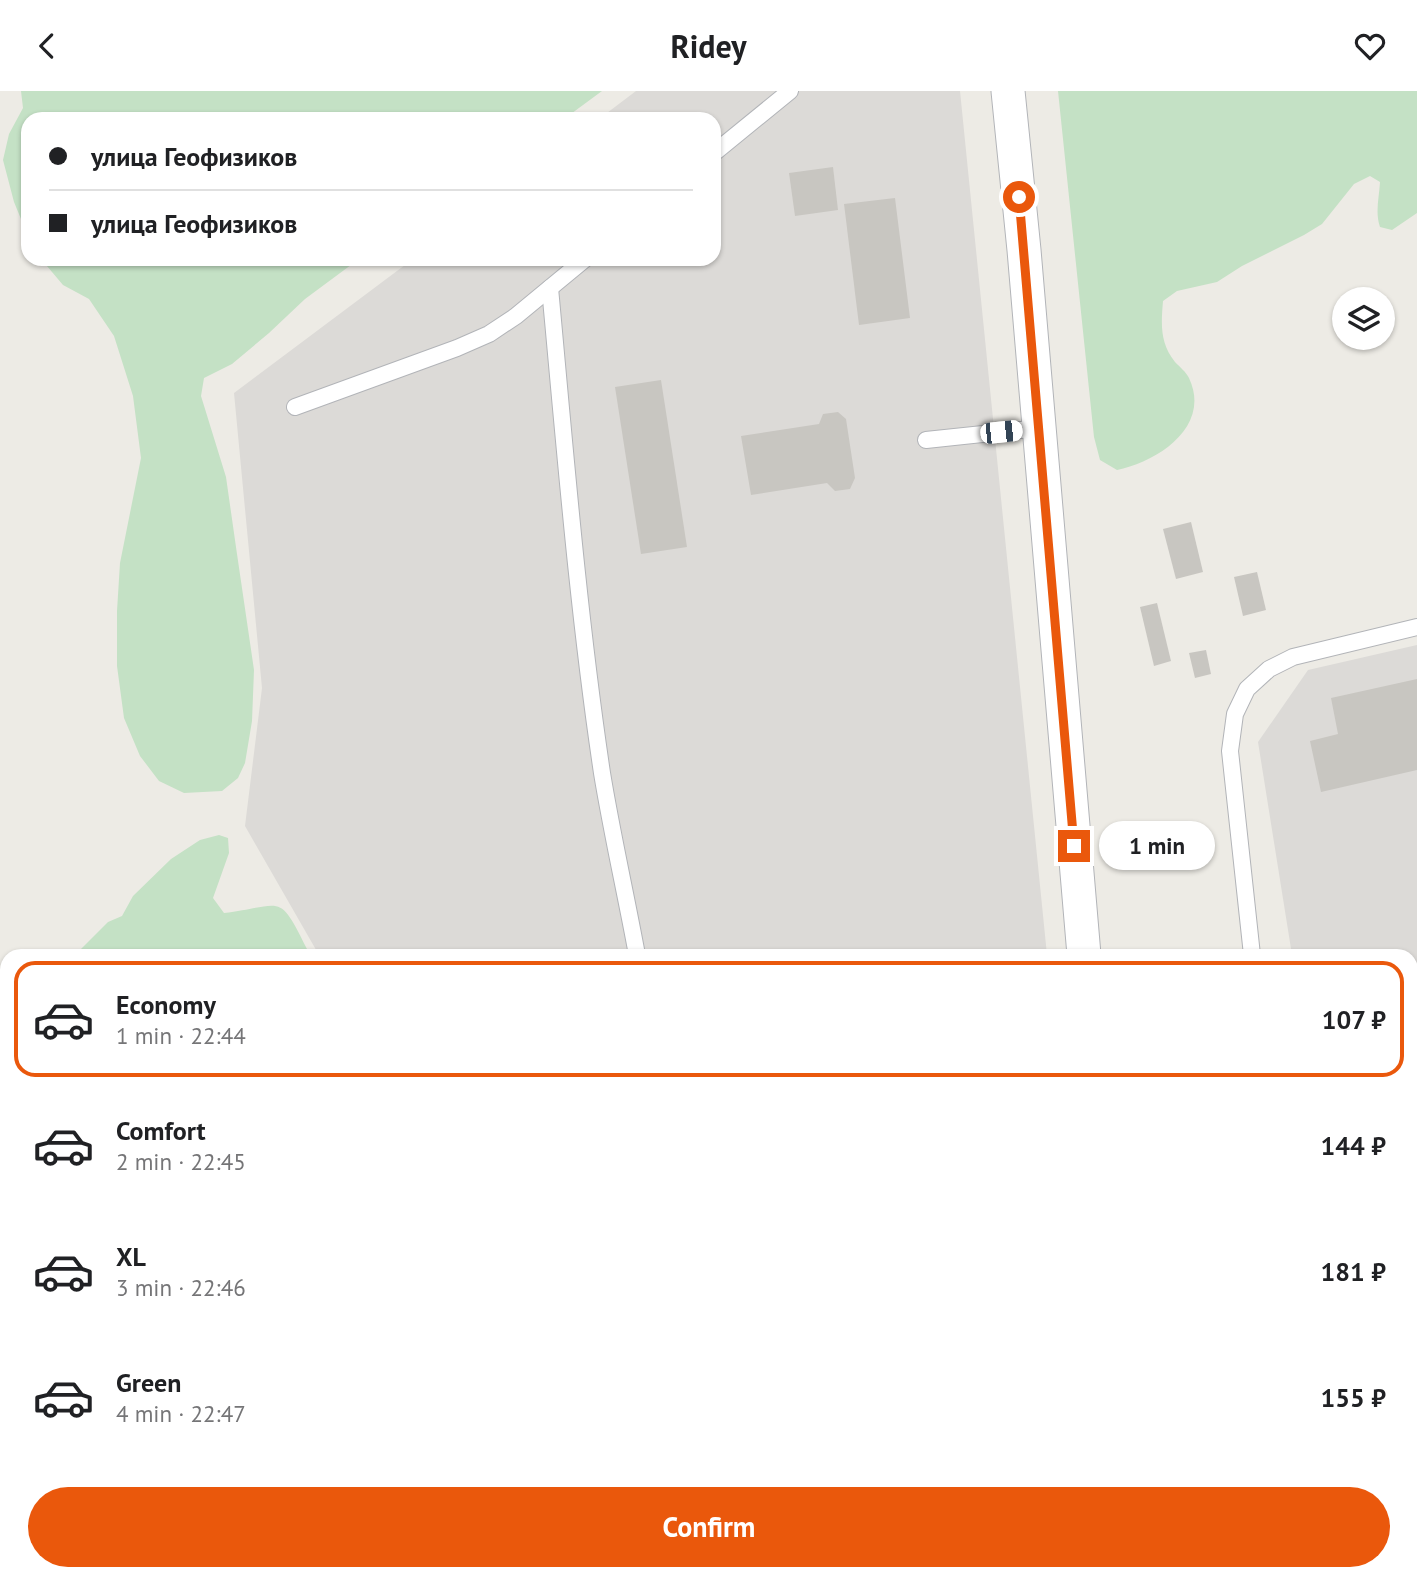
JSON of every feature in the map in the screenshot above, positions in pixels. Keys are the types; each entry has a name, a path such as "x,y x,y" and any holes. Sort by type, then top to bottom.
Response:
{"street":[{"path":"1008,91 1040,428 1083,949"}],"lane":[{"path":"721,147 790,91"},
{"path":"295,407 489,334 516,316 577,266"},
{"path":"550,288 573,539 589,677 603,777 636,949"},
{"path":"926,440 1040,428"},
{"path":"1251,949 1230,751 1235,713 1247,689 1269,669 1293,657 1417,627"}],"shaded area":[{"path":"636,91 960,91 1046,949 316,949 245,826 262,688 234,393 404,266 721,266 721,112 608,112"},
{"path":"1417,645 1417,949 1291,949 1258,742 1308,670"}],"green space":[{"path":"21,91 602,91 574,112 21,112 21,219 3,160 9,134 23,108"},
{"path":"1058,91 1417,91 1417,213 1392,230 1380,227 1380,182 1370,176 1354,184 1322,224 1304,235 1242,266 1217,282 1177,291 1163,301 1164,341 1170,355 1189,378 1194,396 1193,412 1187,427 1163,450 1133,466 1117,470 1100,460 1094,437"},
{"path":"47,266 350,266 305,299 232,364 204,378 201,396 226,477 254,670 252,721 245,763 238,778 222,791 184,793 159,781 140,756 124,718 117,666 117,611 120,563 141,458 133,396 114,336 89,299 63,285"},
{"path":"219,835 228,838 229,853 213,898 224,913 277,906 290,917 307,949 81,949 108,922 122,916 133,896 171,859 200,840"}],"building":[{"path":"833,167 838,210 795,216 789,173"},
{"path":"895,198 910,318 859,325 844,204"},
{"path":"661,380 687,547 641,554 615,387"},
{"path":"838,412 846,419 855,478 850,489 835,491 827,483 751,495 741,436 819,424 823,414"},
{"path":"1191,522 1203,572 1176,579 1163,529"},
{"path":"1257,572 1266,610 1243,616 1234,577"},
{"path":"1157,603 1171,661 1154,666 1140,607"},
{"path":"1206,650 1211,674 1195,678 1189,653"},
{"path":"1417,679 1417,770 1321,792 1310,741 1338,734 1331,698"}],"route":[{"path":"1019,197 1074,846"}]}
